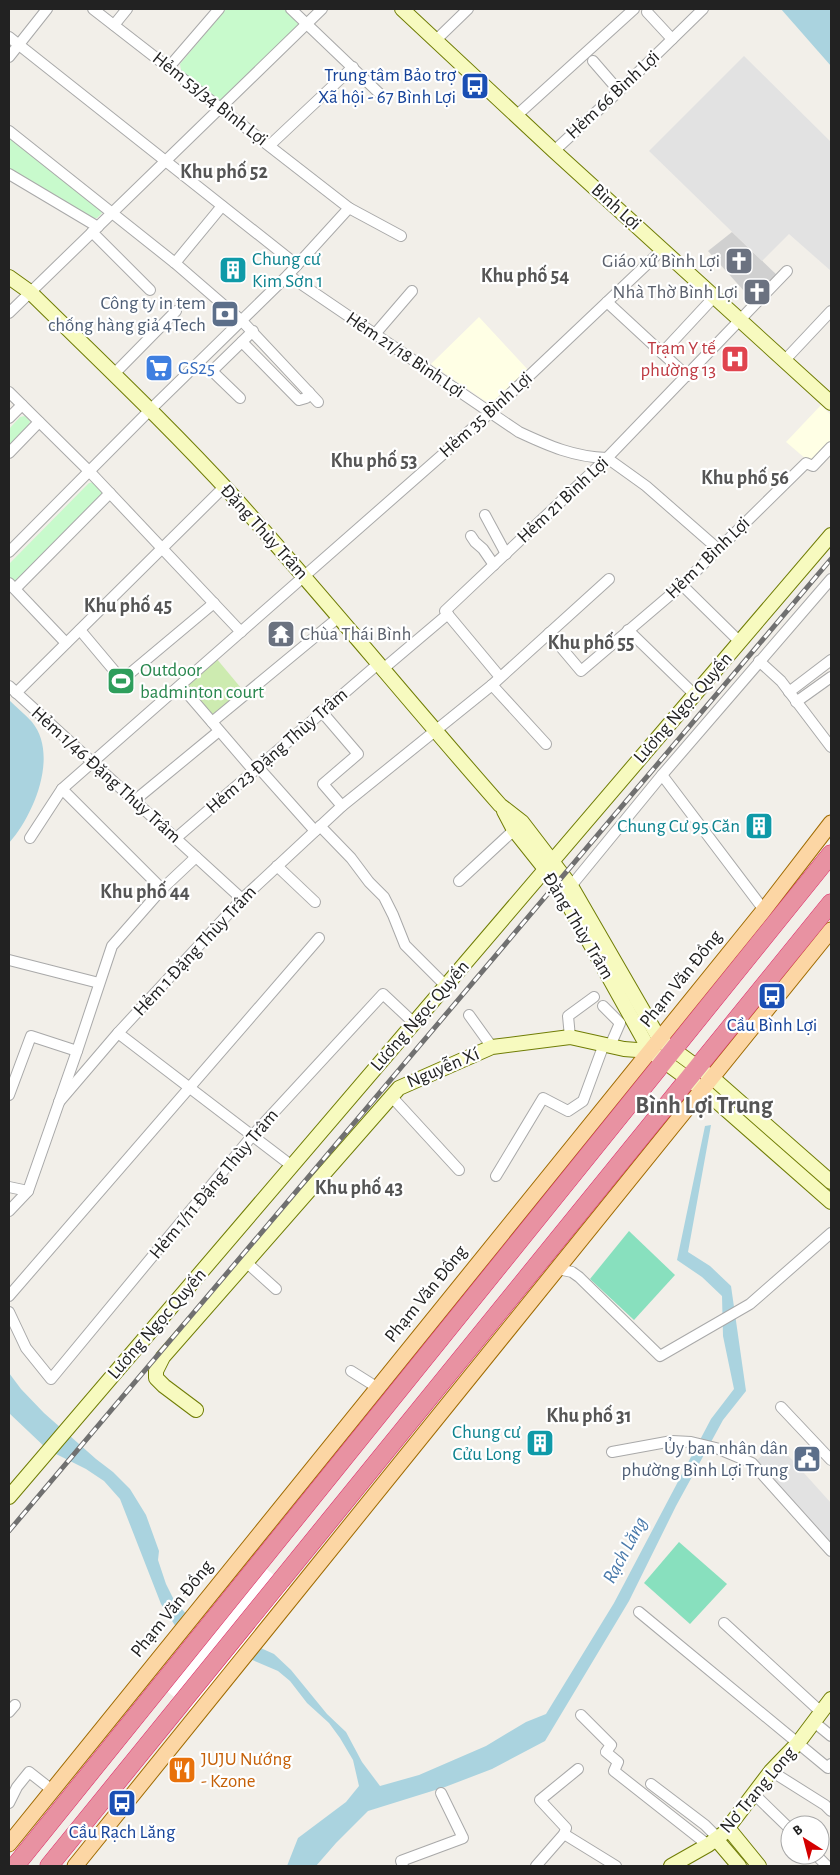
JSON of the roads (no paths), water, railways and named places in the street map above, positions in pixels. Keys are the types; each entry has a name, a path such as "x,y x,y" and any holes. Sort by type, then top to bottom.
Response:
{"highway":[{"name":"Phạm Văn Đồng","path":"15,1866 669,1056 770,916 831,854"},
{"path":"49,1866 831,903"}],"main road":[{"name":"Phạm Văn Đồng","path":"9,1844 655,1045 770,916 831,823"},
{"name":"Phạm Văn Đồng","path":"770,916 781,907 831,840"},
{"path":"778,967 806,947 831,918"},
{"path":"74,1866 831,930"},
{"path":"585,1204 600,1216"},
{"path":"52,1790 66,1803"}],"street":[{"path":"9,57 47,9"},
{"name":"Hẻm 53/34 Bình Lợi","path":"93,9 349,208 401,236"},
{"path":"114,25 127,9"},
{"path":"169,67 219,9"},
{"path":"291,9 380,94"},
{"path":"9,313 322,9"},
{"name":"Bình Lợi","path":"402,9 554,151 831,403"},
{"path":"436,40 468,9"},
{"path":"516,116 634,9"},
{"name":"Hẻm 66 Bình Lợi","path":"554,151 704,9"},
{"name":"Hẻm 66 Bình Lợi","path":"647,12 672,39"},
{"path":"9,37 297,266"},
{"path":"593,61 619,91"},
{"path":"270,145 353,67"},
{"path":"9,131 175,263 242,320 318,402"},
{"path":"9,174 95,230 150,290"},
{"path":"175,263 222,206"},
{"path":"9,552 150,410 288,276 349,208"},
{"name":"Hẻm 35 Bình Lợi","path":"30,838 62,789 491,412 663,249"},
{"name":"Hẻm 21 Bình Lợi","path":"381,666 448,614 445,611 608,458 787,272"},
{"name":"Hẻm 21/18 Bình Lợi","path":"288,276 519,432 550,446 587,457 608,458"},
{"name":"Đặng Thùy Trâm","path":"9,277 30,292 114,374 224,487 304,576 500,805 522,822 549,866 557,884 655,1045"},
{"path":"374,334 412,291"},
{"path":"662,353 714,297"},
{"path":"607,302 687,376"},
{"path":"114,374 176,311"},
{"path":"784,362 831,311"},
{"path":"240,398 212,371 253,331"},
{"path":"242,342 299,400 306,398 309,392"},
{"path":"9,392 90,472 241,632"},
{"path":"9,418 22,405"},
{"path":"9,453 39,422"},
{"name":"Hẻm 1 Bình Lợi","path":"549,633 581,671 682,585 806,463 813,466 831,447"},
{"path":"608,458 646,486 718,549"},
{"path":"12,690 80,630 224,487"},
{"path":"66,643 12,586 110,493"},
{"path":"485,515 506,554"},
{"name":"Lương Ngọc Quyến","path":"9,1497 831,535"},
{"path":"471,536 494,565"},
{"name":"Hẻm 1 Đặng Thùy Trâm","path":"9,1211 28,1191 59,1102 118,1033 242,899 342,806 492,685 609,579"},
{"path":"571,886 662,775 831,579"},
{"path":"682,585 740,642"},
{"path":"80,630 122,680 214,603"},
{"path":"448,614 500,677"},
{"path":"212,722 339,617"},
{"path":"628,630 695,694"},
{"path":"789,692 831,660"},
{"path":"759,661 781,681 831,747"},
{"name":"Hẻm 23 Đặng Thùy Trâm","path":"175,839 322,712 381,666"},
{"path":"796,702 831,676"},
{"path":"492,685 546,744"},
{"path":"181,686 219,731 256,769 351,858 369,882 384,897 406,945 446,986"},
{"name":"Hẻm 1/46 Đặng Thùy Trâm","path":"12,690 242,899"},
{"path":"322,712 358,754 323,784 342,806"},
{"path":"134,800 219,731"},
{"path":"662,775 770,916"},
{"path":"62,789 162,889"},
{"name":"Đặng Thùy Trâm","path":"500,805 514,830 571,886 655,1045"},
{"path":"459,881 514,830"},
{"name":"Hẻm 1/46 Đặng Thùy Trâm","path":"59,1102 112,946 162,889 196,857"},
{"path":"277,866 315,902"},
{"path":"9,1296 319,938"},
{"path":"9,960 99,983"},
{"name":"Hẻm 1/11 Đặng Thùy Trâm","path":"9,1312 26,1348 51,1379 252,1136 383,994 414,1023"},
{"path":"570,1037 568,1016 594,997"},
{"path":"496,1176 543,1098 568,1111 583,1101 607,1045 620,1023 603,1006"},
{"path":"470,1015 492,1047"},
{"path":"118,1033 292,1166"},
{"path":"9,1095 31,1036 77,1051"},
{"name":"Nguyễn Xí","path":"196,1410 156,1378 156,1371 163,1357 399,1088 492,1047 570,1037 624,1049 655,1045"},
{"path":"655,1045 831,1182"},
{"path":"707,1084 831,1202"},
{"path":"391,1096 459,1170"},
{"path":"9,1187 28,1191"},
{"path":"558,1268 572,1272 578,1277 660,1356 750,1304 831,1233"},
{"path":"246,1262 276,1289"},
{"path":"352,1371 378,1388"},
{"path":"781,1407 831,1460"},
{"path":"612,1452 672,1441 691,1442 716,1448 752,1463 831,1551"},
{"path":"639,1612 797,1744 828,1768 831,1764"},
{"path":"724,1623 818,1717 831,1736"},
{"name":"Nơ Trang Long","path":"670,1866 717,1837 771,1771 797,1744 831,1698"},
{"path":"580,1715 611,1745 606,1752 618,1762 614,1771 759,1866"},
{"path":"536,1866 564,1834 566,1828 540,1800 578,1769"},
{"path":"771,1771 825,1805 831,1811"},
{"path":"9,1803 29,1772 52,1790"},
{"path":"652,1784 705,1825 717,1837 739,1866"},
{"path":"403,1866 401,1862 463,1838 441,1793"},
{"path":"754,1794 780,1820"},
{"path":"564,1834 616,1866"}],"water":[{"path":"781,9 831,9 831,66"},
{"path":"9,700 32,722 40,736 43,751 43,767 40,784 27,817 9,843"},
{"path":"711,1125 688,1252 710,1266 731,1286 746,1391 723,1420 676,1506 629,1601 545,1741 492,1769 445,1787 368,1811 316,1866 287,1866 298,1838 346,1802 359,1786 353,1760 329,1723 307,1703 290,1681 278,1671 176,1627 161,1604 120,1499 104,1481 86,1469 48,1450 9,1413 9,1373 21,1389 44,1413 130,1489 146,1515 159,1551 158,1560 166,1584 174,1600 187,1615 274,1654 291,1670 327,1714 346,1732 362,1762 380,1786 419,1775 486,1746 526,1722 546,1714 614,1603 711,1419 734,1389 723,1336 722,1296 702,1277 677,1260 705,1126"}],"railway":[{"path":"9,1531 831,559"}],"place":[{"name":"Trung tâm Bảo trợ Xã hội - 67 Bình Lợi","path":"475,86"},
{"name":"Giáo xứ Bình Lợi","path":"739,261"},
{"name":"Chung cư Kim Sơn 1","path":"233,270"},
{"name":"Nhà Thờ Bình Lợi","path":"757,292"},
{"name":"Công ty in tem chống hàng giả 4Tech","path":"225,314"},
{"name":"Trạm Y tế phường 13","path":"735,359"},
{"name":"GS25","path":"159,368"},
{"name":"Chùa Thái Bình","path":"281,634"},
{"name":"Outdoor badminton court","path":"121,681"},
{"name":"Chung Cư 95 Căn","path":"759,826"},
{"name":"Cầu Bình Lợi","path":"772,996"},
{"name":"Chung cư Cửu Long","path":"540,1443"},
{"name":"Ủy ban nhân dân phường Bình Lợi Trung","path":"807,1459"},
{"name":"JUJU Nướng - Kzone","path":"182,1770"},
{"name":"Cầu Rạch Lăng","path":"122,1803"}],"district":[{"name":"Khu phố 52","path":"224,172"},
{"name":"Khu phố 54","path":"525,276"},
{"name":"Khu phố 53","path":"374,461"},
{"name":"Khu phố 56","path":"745,478"},
{"name":"Khu phố 45","path":"128,606"},
{"name":"Khu phố 55","path":"591,643"},
{"name":"Khu phố 44","path":"145,892"},
{"name":"Bình Lợi Trung","path":"704,1106"},
{"name":"Khu phố 43","path":"359,1188"},
{"name":"Khu phố 31","path":"589,1416"}],"water label":[{"name":"Rạch Lăng","path":"625,1550"}]}
